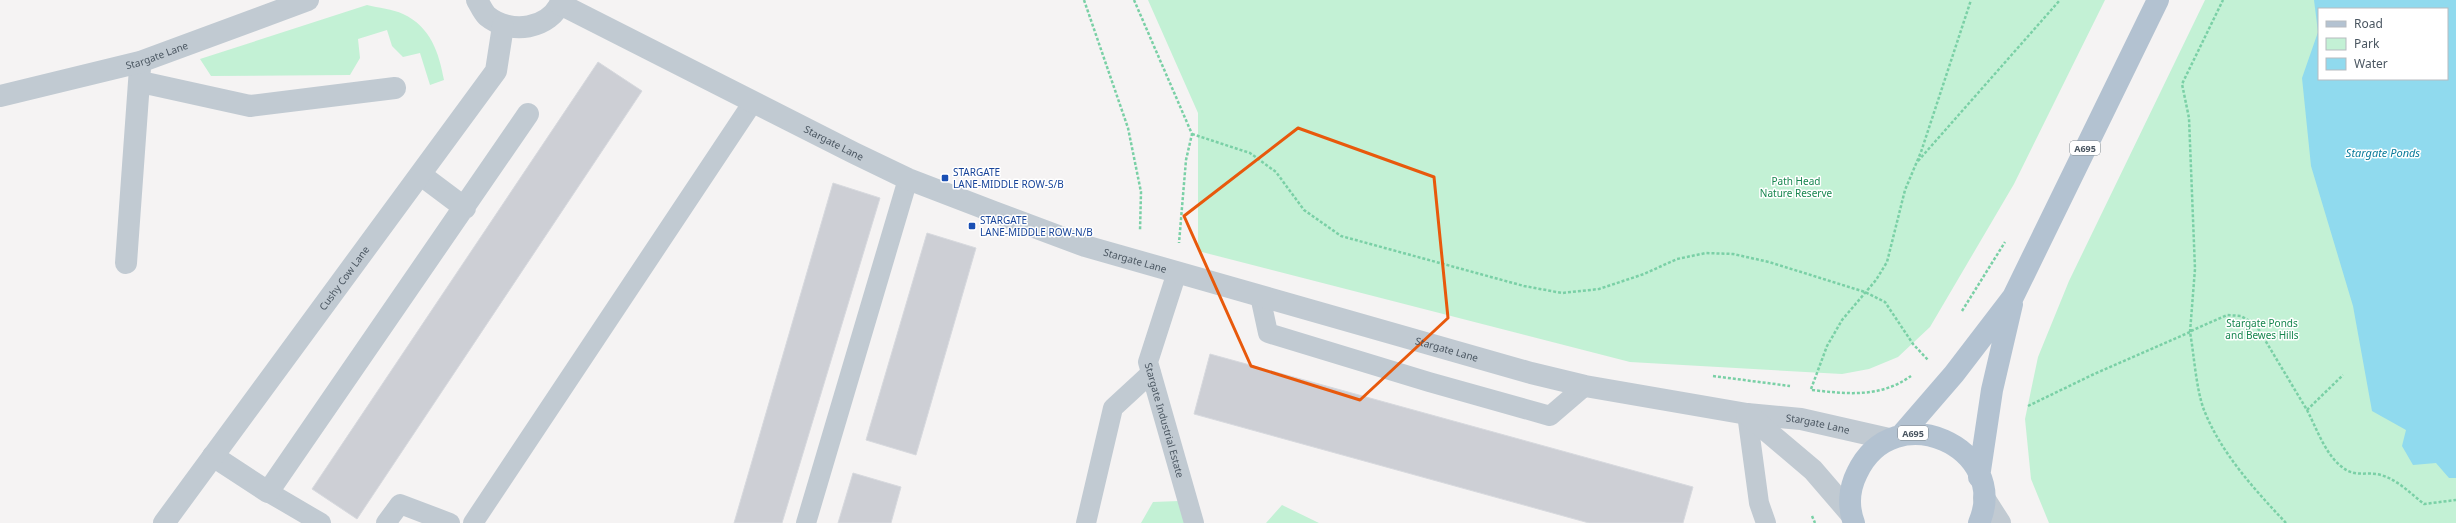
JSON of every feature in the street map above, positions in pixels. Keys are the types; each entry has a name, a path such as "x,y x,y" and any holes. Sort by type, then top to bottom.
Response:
{"main road":[{"name":"A695","path":"1852,518 1850,495 1854,479 1862,462 1872,449 1896,436 1954,374 2013,297 2158,0"},
{"name":"A695","path":"1979,476 1992,390 2013,297"},
{"name":"A695","path":"1896,436 1923,433 1940,437 1955,445 1969,457 1979,476 1984,498 1978,523"}],"street":[{"name":"Stargate Lane","path":"0,96 140,72 308,0"},
{"path":"477,0 486,15 503,26"},
{"name":"Stargate Lane","path":"503,26 528,27 535,25 550,16 561,2 753,102 908,178 1086,246 1531,373 1585,386 1747,414 1801,419 1896,436"},
{"name":"Cushy Cow Lane","path":"164,523 496,71 503,26"},
{"path":"126,262 140,72 250,106 395,88"},
{"path":"213,456 268,492 465,208 528,114"},
{"path":"421,175 465,208"},
{"path":"1747,414 1813,470 1852,518"},
{"path":"1984,498 2000,523"}],"lane":[{"path":"473,523 753,102"},
{"path":"806,523 908,178"},
{"name":"Stargate Industrial Estate","path":"1176,272 1148,362 1194,523"},
{"path":"1260,296 1268,333 1422,380 1550,416 1585,386"},
{"path":"1086,523 1113,408 1151,373"},
{"path":"1747,414 1760,502 1766,523"},
{"path":"268,492 321,523"},
{"path":"386,523 400,504 450,523"}],"path":[{"path":"1084,0 1128,128 1141,192 1139,261"},
{"path":"1134,0 1192,134 1186,160 1176,272"},
{"path":"1811,389 1827,346 1842,320 1876,280 1887,262 1905,190 1916,163 1972,0"},
{"path":"1916,163 2060,0"},
{"path":"2223,0 2182,84 2189,118 2195,269 2190,332 2203,408 2218,441 2263,498 2286,523"},
{"path":"1192,134 1250,153 1276,172 1304,210 1341,236 1524,286 1562,293 1598,290 1644,274 1678,259 1706,253 1733,254 1769,262 1865,292 1885,302 1913,344 1929,360"},
{"path":"1961,314 2007,239"},
{"path":"2028,406 2092,375 2227,315 2241,316 2256,325 2307,410 2332,458 2343,468 2358,475 2379,474 2395,480 2424,504 2456,500"},
{"path":"1925,364 1933,355"},
{"path":"1804,388 1866,394 1892,386 1917,372"},
{"path":"2307,410 2343,375"},
{"path":"1710,376 1796,387"}],"highlighted area":[{"path":"1298,128 1434,177 1448,318 1360,400 1251,366 1184,216"}],"green space":[{"name":"Path Head Nature Reserve","path":"1148,0 2105,0 2014,184 1930,327 1898,357 1869,369 1842,374 1630,362 1198,251 1198,113"},
{"name":"Stargate Ponds and Bewes Hills","path":"2205,0 2456,0 2456,523 2049,523 2031,479 2025,419 2038,357 2069,281"},
{"path":"367,5 399,12 413,19 421,26 427,33 436,51 444,80 430,85 420,53 403,57 392,46 387,30 358,39 360,58 350,75 211,76 200,59"},
{"path":"1179,501 1186,523 1141,523 1153,502"},
{"path":"1282,505 1319,523 1266,523"}],"water":[{"name":"Stargate Ponds","path":"2314,0 2456,0 2456,478 2449,478 2436,463 2413,465 2402,446 2406,430 2372,411 2353,306 2311,166 2302,78 2318,32"}],"building":[{"path":"598,62 642,91 357,519 312,489"},
{"path":"833,183 880,198 782,523 734,523"},
{"path":"927,233 976,248 916,455 866,440"},
{"path":"1210,354 1693,487 1683,523 1589,523 1194,414"},
{"path":"853,473 901,487 891,523 838,523"}],"place":[{"name":"STARGATE LANE-MIDDLE ROW-S/B","path":"945,178"},
{"name":"STARGATE LANE-MIDDLE ROW-N/B","path":"972,226"}]}
